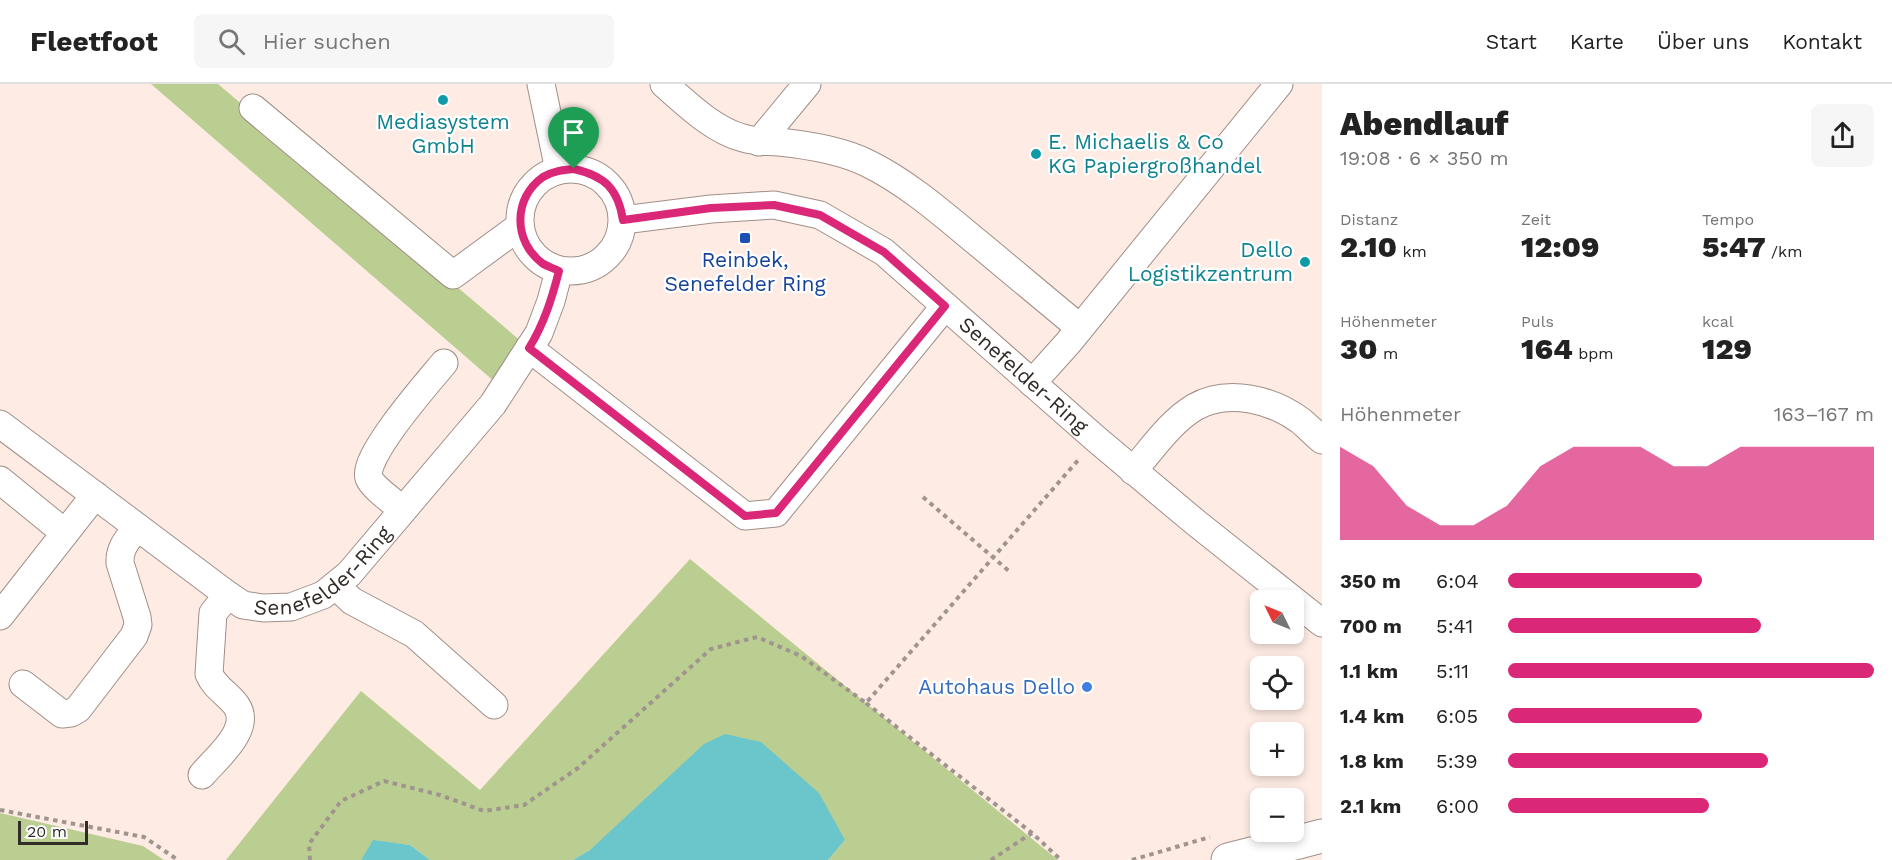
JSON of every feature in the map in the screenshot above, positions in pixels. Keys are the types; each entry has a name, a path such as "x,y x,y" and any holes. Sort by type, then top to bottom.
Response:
{"main road":[{"path":"1223,848 1279,846 1322,837"},
{"path":"1279,846 1322,860"}],"street":[{"path":"541,84 559,170"},
{"path":"664,84 718,126 740,138 839,152 867,163 897,180 940,211 1080,328"},
{"path":"759,142 807,84"},
{"path":"1032,383 1080,328 1279,84"},
{"path":"254,108 453,275 520,226"},
{"path":"574,169 590,172 603,180 617,198 623,220 621,236 614,250 590,269 574,272 559,271 543,264 531,252 522,237 519,220 522,203 531,188 543,177 559,170 574,169"},
{"name":"Senefelder-Ring","path":"623,220 711,208 774,205 820,215 884,252 1096,439 1322,623"},
{"name":"Senefelder-Ring","path":"0,424 243,605 263,608 291,607 323,596 349,574 493,404 538,333 551,301 559,271"},
{"path":"529,348 745,516 776,513 945,306"},
{"path":"403,510 371,482 367,471 375,453 390,430 444,363"},
{"path":"1134,471 1173,425 1196,406 1218,399 1243,397 1271,405 1300,420 1322,440"},
{"path":"0,480 65,533"},
{"path":"0,616 94,495"},
{"path":"23,684 62,714 71,713 78,709 134,636 138,625 137,617 119,555 122,547 137,527"},
{"path":"336,586 352,601 414,634 494,705"},
{"path":"202,775 238,733 241,721 235,704 213,683 209,674 213,613 228,595"}],"path":[{"path":"866,703 1096,439"},
{"path":"923,497 1010,572"},
{"path":"310,860 309,844 341,801 384,781 440,795 484,811 524,806 578,768 711,648 757,637 801,656 866,703 1032,833 1061,860"},
{"path":"0,810 144,837 178,860"},
{"path":"991,860 1032,833"},
{"path":"1132,860 1223,848"}],"green space":[{"path":"151,84 218,84 529,348 503,389"},
{"path":"690,559 1058,860 828,860 845,840 590,850 573,860 430,860 410,845 374,841 361,860 226,860 361,691 480,790"},
{"path":"0,813 143,846 164,860 0,860"}],"water":[{"path":"725,734 761,742 819,793 845,840 828,860 573,860 590,850 704,744"},
{"path":"373,840 410,845 430,860 361,860"}],"place":[{"name":"Mediasystem GmbH","path":"443,100"},
{"name":"E. Michaelis & Co KG Papiergroßhandel","path":"1036,154"},
{"name":"Reinbek, Senefelder Ring","path":"745,238"},
{"name":"Dello Logistikzentrum","path":"1305,262"},
{"name":"Autohaus Dello","path":"1087,687"}],"route":[{"path":"574,169 590,172 614,191 620,204 623,220 711,208 774,205 820,215 884,252 945,306 776,513 745,516 529,348 551,301 559,271 543,264 531,252 522,237 519,220 522,203 531,188 543,177 559,170 574,169"}]}
